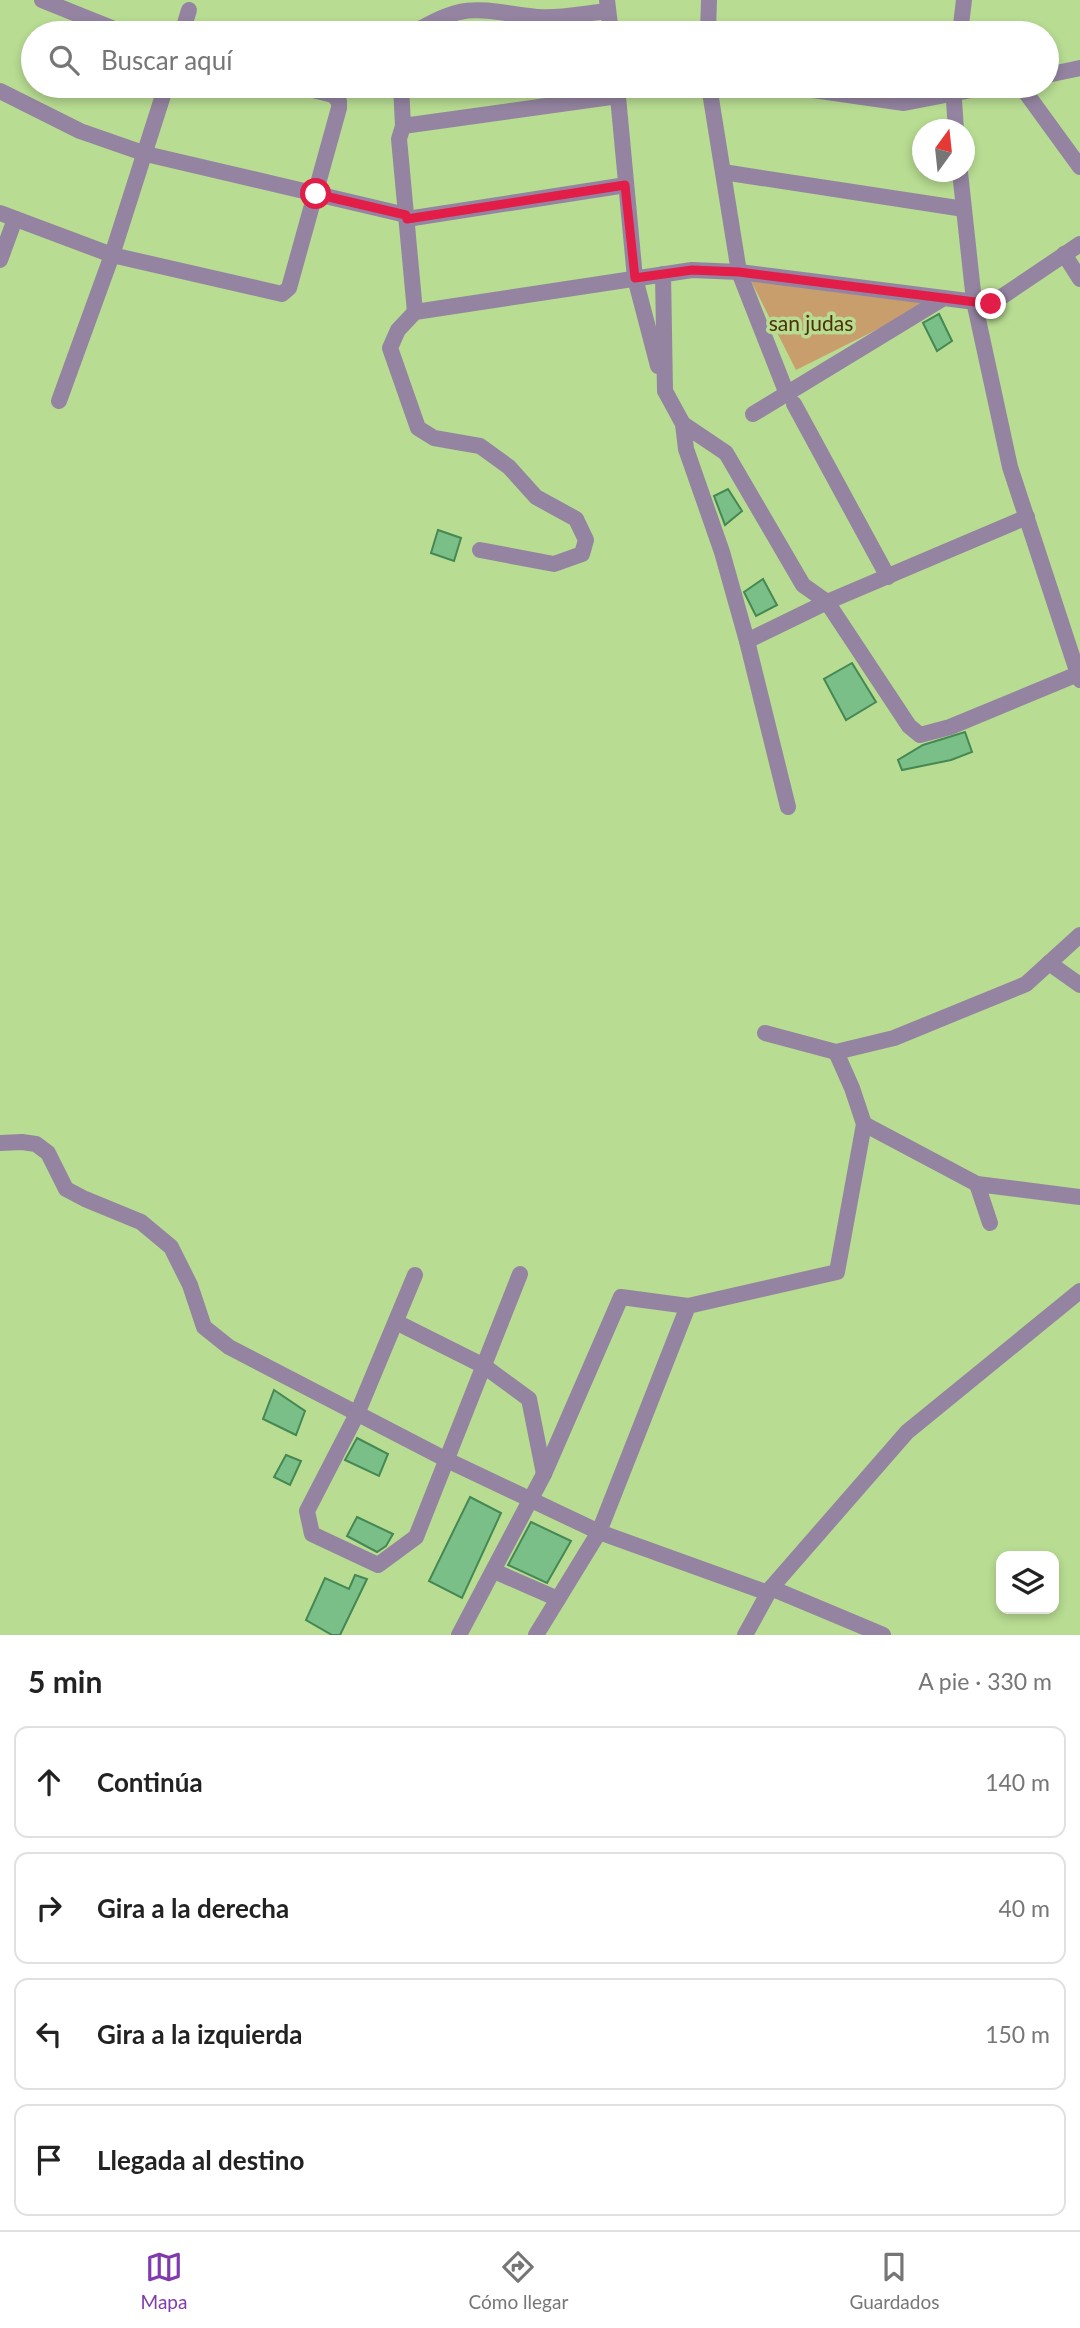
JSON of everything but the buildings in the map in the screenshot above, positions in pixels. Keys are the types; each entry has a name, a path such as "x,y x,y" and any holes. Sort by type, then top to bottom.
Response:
{"street":[{"path":"42,0 94,21"},
{"path":"708,21 709,0"},
{"path":"961,21 964,0"},
{"path":"432,21 463,7 538,17 608,6"},
{"path":"186,21 189,10"},
{"path":"534,21 538,17"},
{"path":"1059,72 1080,68"},
{"path":"0,91 80,131 146,154 384,209 406,217 625,185"},
{"path":"59,401 112,254 162,98"},
{"path":"0,260 7,216 112,254 282,294 289,288 321,195 339,108 336,98"},
{"path":"402,98 403,126 399,139 415,312"},
{"path":"403,126 574,98"},
{"path":"618,98 635,278 665,391 682,424 686,449 722,552 747,640 788,807"},
{"path":"711,98 739,272 790,399 888,577"},
{"path":"869,98 904,103 922,98"},
{"path":"953,98 955,119"},
{"path":"1030,98 1080,167"},
{"path":"723,172 964,209"},
{"path":"682,424 726,453 803,585 827,602 909,726 920,735 950,727 1079,677 1010,467 974,301 961,182"},
{"path":"480,550 554,564 582,554 586,540 576,519 536,497 509,467 480,446 434,438 418,428 390,348 398,330 415,312 692,270 739,272 991,304 1080,244"},
{"path":"1064,254 1080,279"},
{"path":"663,274 665,391"},
{"path":"753,414 790,399 944,298"},
{"path":"747,640 827,602 1027,517"},
{"path":"765,1033 836,1052 894,1038 1027,984 1080,935"},
{"path":"1049,963 1080,985"},
{"path":"459,1635 544,1474 621,1297 688,1306 837,1272 864,1124 836,1052"},
{"path":"864,1124 977,1184 1080,1198"},
{"path":"0,1143 36,1144 48,1153 66,1189 141,1222 172,1247 190,1285 204,1327 229,1347 447,1460 599,1532 770,1591 883,1635"},
{"path":"977,1184 990,1223"},
{"path":"415,1275 357,1413 307,1511 312,1534 378,1565 416,1536 520,1274"},
{"path":"744,1635 770,1591 907,1432 1080,1291"},
{"path":"537,1635 599,1532 688,1306"},
{"path":"396,1322 484,1366 529,1399 544,1474"},
{"path":"494,1571 558,1599"}],"green space":[{"name":"san judas","path":"750,279 940,298 796,370"}],"route":[{"path":"316,194 406,215 407,219 625,185 635,278 692,270 739,272 991,304"}]}
